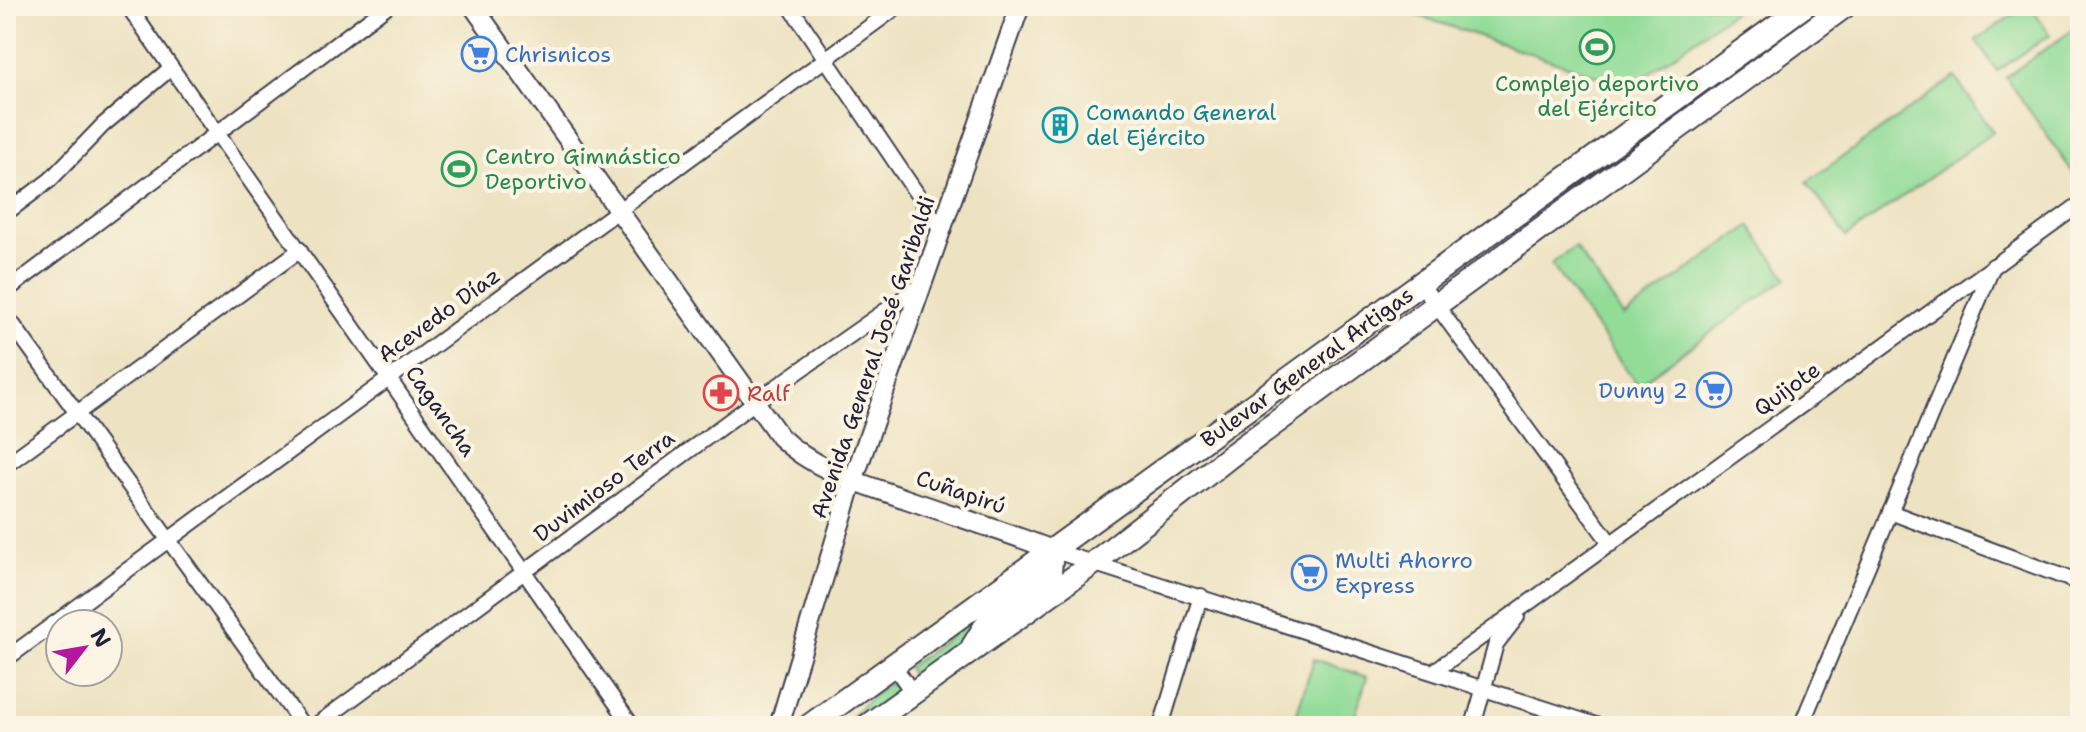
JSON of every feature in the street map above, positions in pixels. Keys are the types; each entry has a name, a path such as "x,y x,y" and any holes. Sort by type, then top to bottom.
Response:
{"main road":[{"name":"Bulevar General Artigas","path":"809,726 1804,6"},
{"name":"Bulevar General Artigas","path":"867,726 1091,565 1437,304 1845,6"},
{"path":"968,655 989,620 1050,572 1052,550"},
{"path":"833,726 850,713 862,689"}],"street":[{"name":"Cagancha","path":"128,6 632,726"},
{"path":"6,291 387,6"},
{"name":"Cuñapirú","path":"473,6 755,402 794,451 853,481 1052,550"},
{"path":"790,6 942,231"},
{"name":"Acevedo Díaz","path":"6,659 898,6"},
{"name":"Avenida General José Garibaldi","path":"779,726 853,481 1020,6"},
{"path":"6,213 50,180 103,125 171,68"},
{"name":"Quijote","path":"1433,672 1505,619 1521,612 2080,204"},
{"path":"6,465 300,250"},
{"path":"1801,726 1993,266"},
{"path":"1421,284 1611,544"},
{"name":"Duvimioso Terra","path":"315,726 755,402 922,285"},
{"path":"6,315 303,726"},
{"path":"1890,512 2080,583"},
{"path":"1052,550 1599,726"},
{"path":"1161,726 1201,596"},
{"name":"Quijote","path":"1473,726 1496,644 1521,612"},
{"path":"894,666 913,693"}],"green space":[{"name":"Complejo deportivo del Ejército","path":"1390,6 1741,6 1630,87"},
{"path":"2030,6 2050,35 1997,71 1976,40"},
{"path":"2077,27 2080,31 2080,174 2076,177 2006,77"},
{"path":"1955,77 1993,132 1846,237 1807,182"},
{"path":"1750,226 1787,278 1637,385 1551,264 1575,247 1624,316"},
{"path":"1033,576 966,634 948,655 912,678 908,667"},
{"path":"1314,659 1367,677 1352,726 1265,726 1269,714 1294,722"},
{"path":"886,683 896,685 895,694 851,726 842,726"}],"place":[{"name":"Complejo deportivo del Ejército","path":"1597,47"},
{"name":"Chrisnicos","path":"479,54"},
{"name":"Comando General del Ejército","path":"1060,125"},
{"name":"Centro Gimnástico Deportivo","path":"459,169"},
{"name":"Dunny 2","path":"1714,390"},
{"name":"Ralf","path":"721,393"},
{"name":"Multi Ahorro Express","path":"1309,573"}]}
